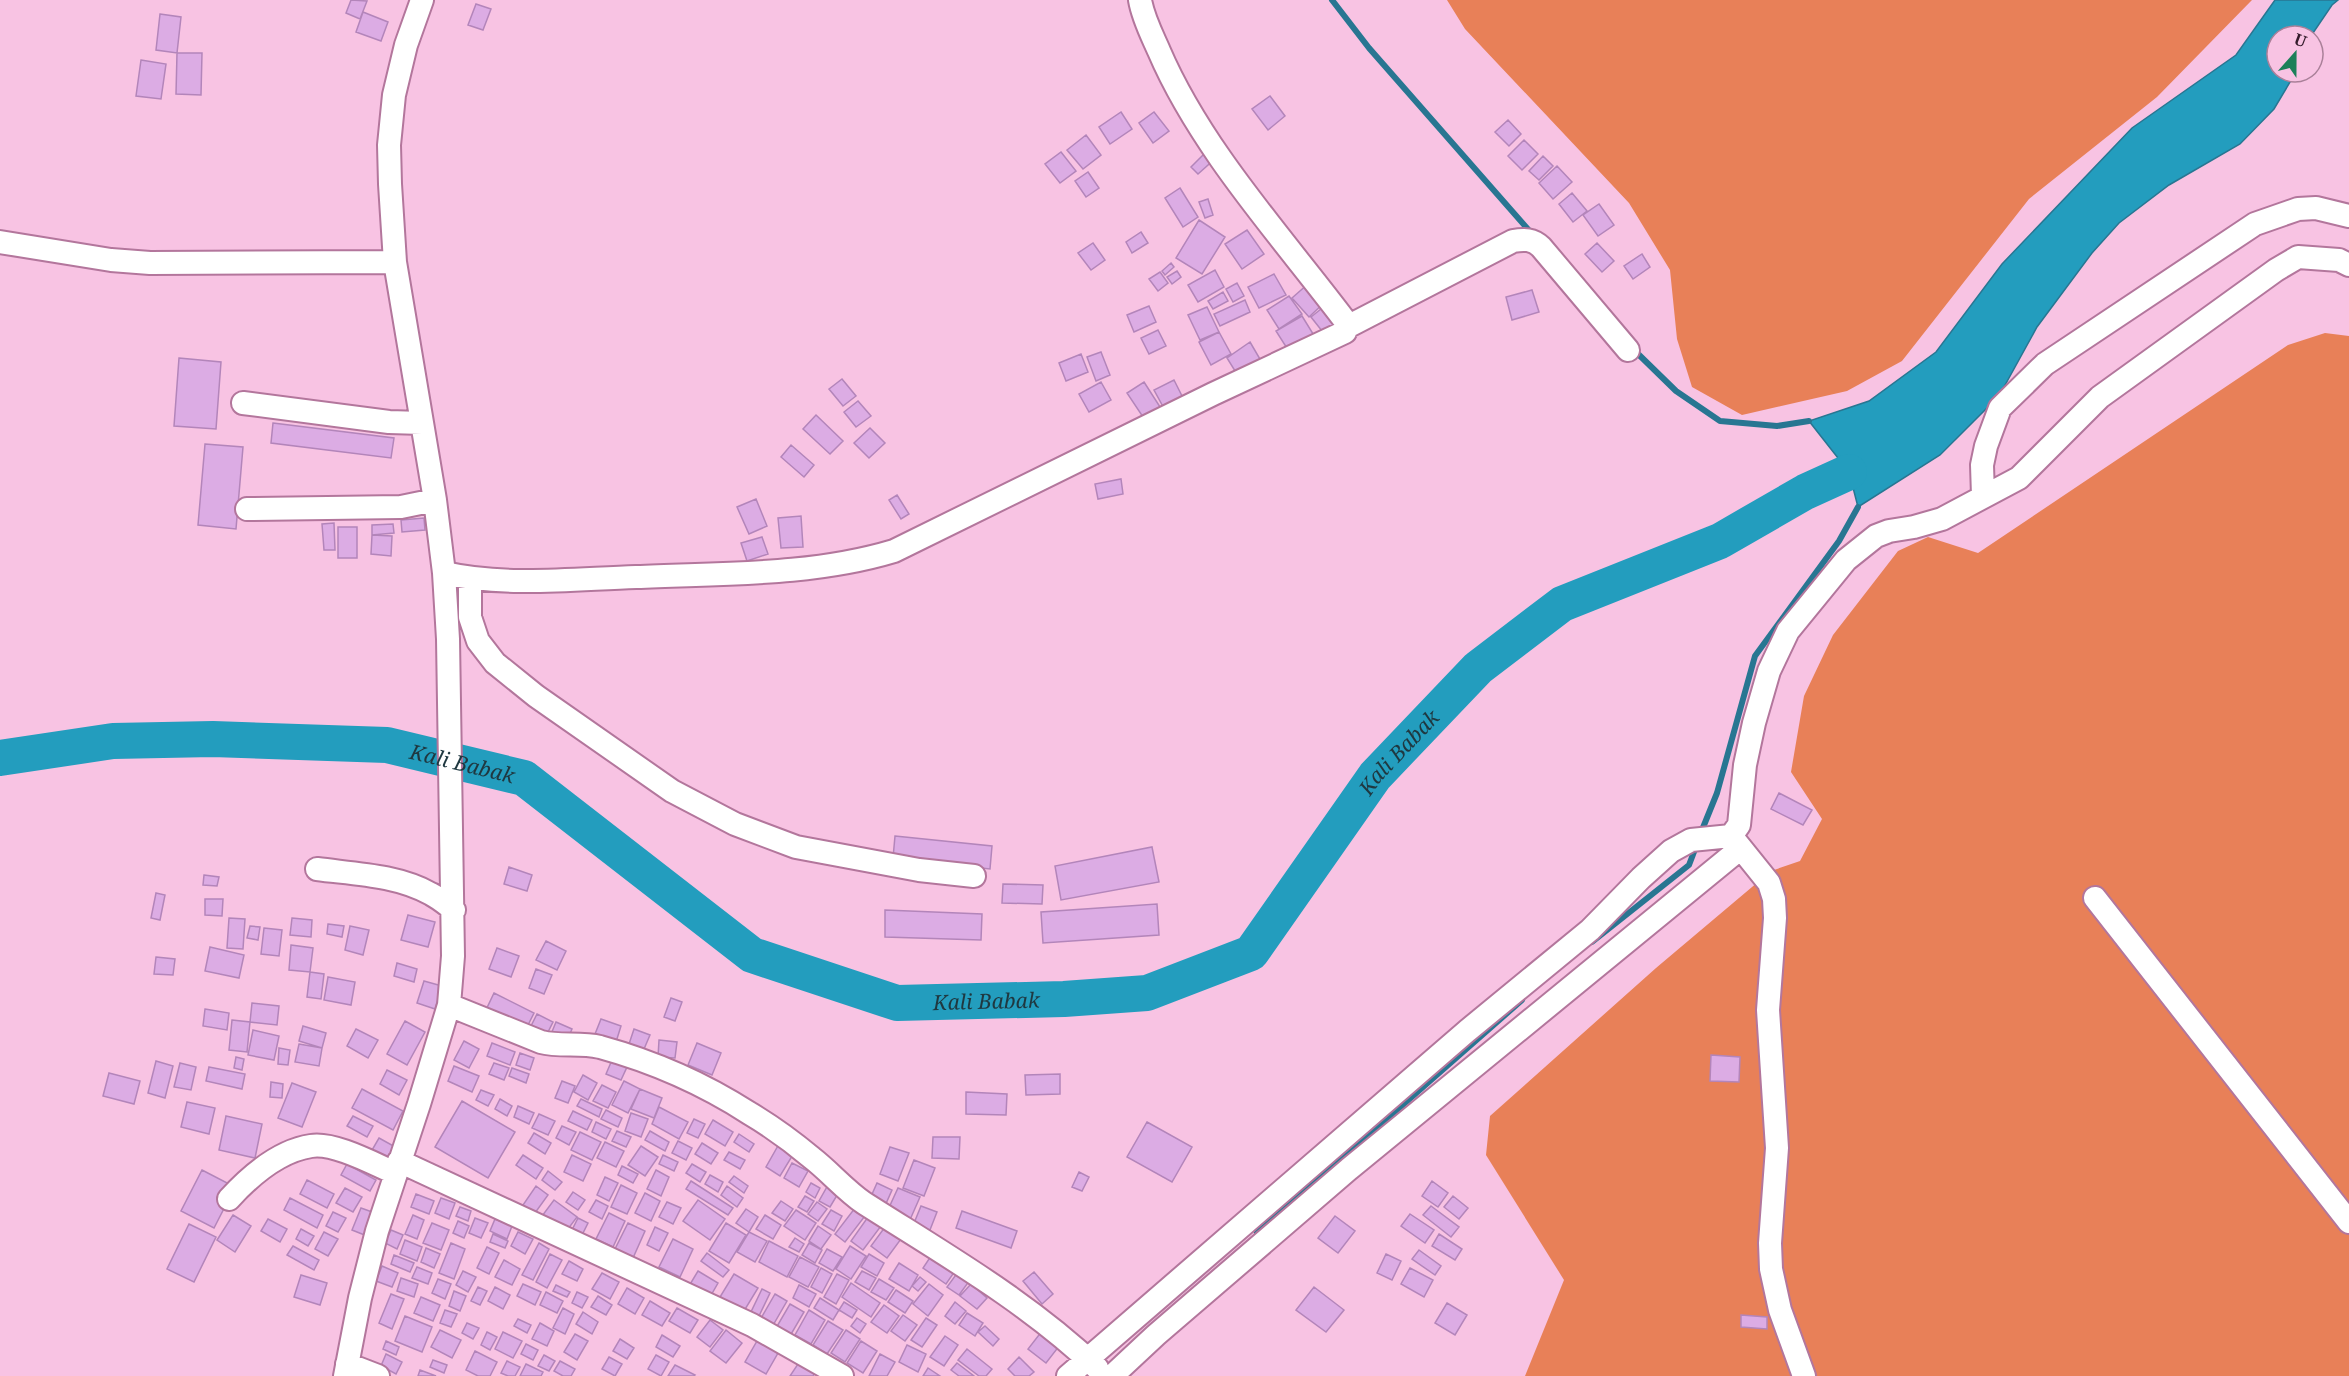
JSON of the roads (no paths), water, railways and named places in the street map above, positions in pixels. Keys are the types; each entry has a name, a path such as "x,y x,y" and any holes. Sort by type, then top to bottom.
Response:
{"street":[{"path":"378,1376 346,1370 376,1231 419,1104 449,1005 453,956 448,639 444,573 435,500 395,262 390,184 390,118 406,45 422,0"},
{"path":"1140,0 1142,12 1165,67 1204,136 1342,317 1347,327"},
{"path":"1983,496 1982,465 1986,446 2000,408 2045,364 2255,224 2298,209 2316,208 2349,216"},
{"path":"444,573 470,579 531,580 761,572 817,569 872,558 894,551 1213,394 1341,335 1347,327 1513,241 1524,239 1537,243 1628,350"},
{"path":"0,242 111,260 150,263 395,262"},
{"path":"1100,1370 1339,1159 1739,825 1745,765 1769,671 1788,631 1846,560 1869,540 1889,531 1930,524 2019,478 2100,397 2276,270 2298,257 2339,260 2349,265"},
{"path":"243,404 389,422 422,423"},
{"path":"247,508 401,507 435,500"},
{"path":"470,579 470,617 478,641 495,663 545,702 672,791 735,824 796,848 919,870 974,876"},
{"path":"1068,1376 1100,1370 1156,1335 1475,1024 1590,930 1641,878 1664,858 1719,841"},
{"path":"1719,841 1769,883 1774,899 1775,918 1768,1010 1777,1148 1770,1243 1771,1269 1780,1310 1804,1376"},
{"path":"317,869 369,875 410,884 432,894 454,910"},
{"path":"2095,898 2349,1222"},
{"path":"449,1005 541,1042 553,1045 598,1047 642,1061 683,1077 749,1113 812,1157 856,1198 1001,1291 1100,1370"},
{"path":"229,1199 251,1175 277,1158 311,1145 397,1167 752,1325 842,1376"}],"water":[{"path":"2275,0 2338,0 2319,24 2265,24 2265,84 2289,84 2274,109 2240,144 2169,185 2119,223 2092,253 2037,327 1999,396 1940,455 1858,507 1849,472 1809,421 1869,401 1936,352 2002,264 2132,128 2236,55"}],"waterway":[{"path":"1332,0 1369,48 1533,235"},
{"path":"1633,349 1676,391 1720,421 1777,426 1809,421"},
{"name":"Kali Babak","path":"0,758 113,741 213,739 387,745 524,778 752,955 897,1003 1064,999 1147,993 1251,953 1375,776 1478,668 1562,604 1720,541 1805,492 1849,472"},
{"path":"1700,835 1717,793 1755,656 1839,541 1858,507"},
{"path":"1592,942 1689,865 1697,844"},
{"path":"1257,1233 1522,1000"}]}
